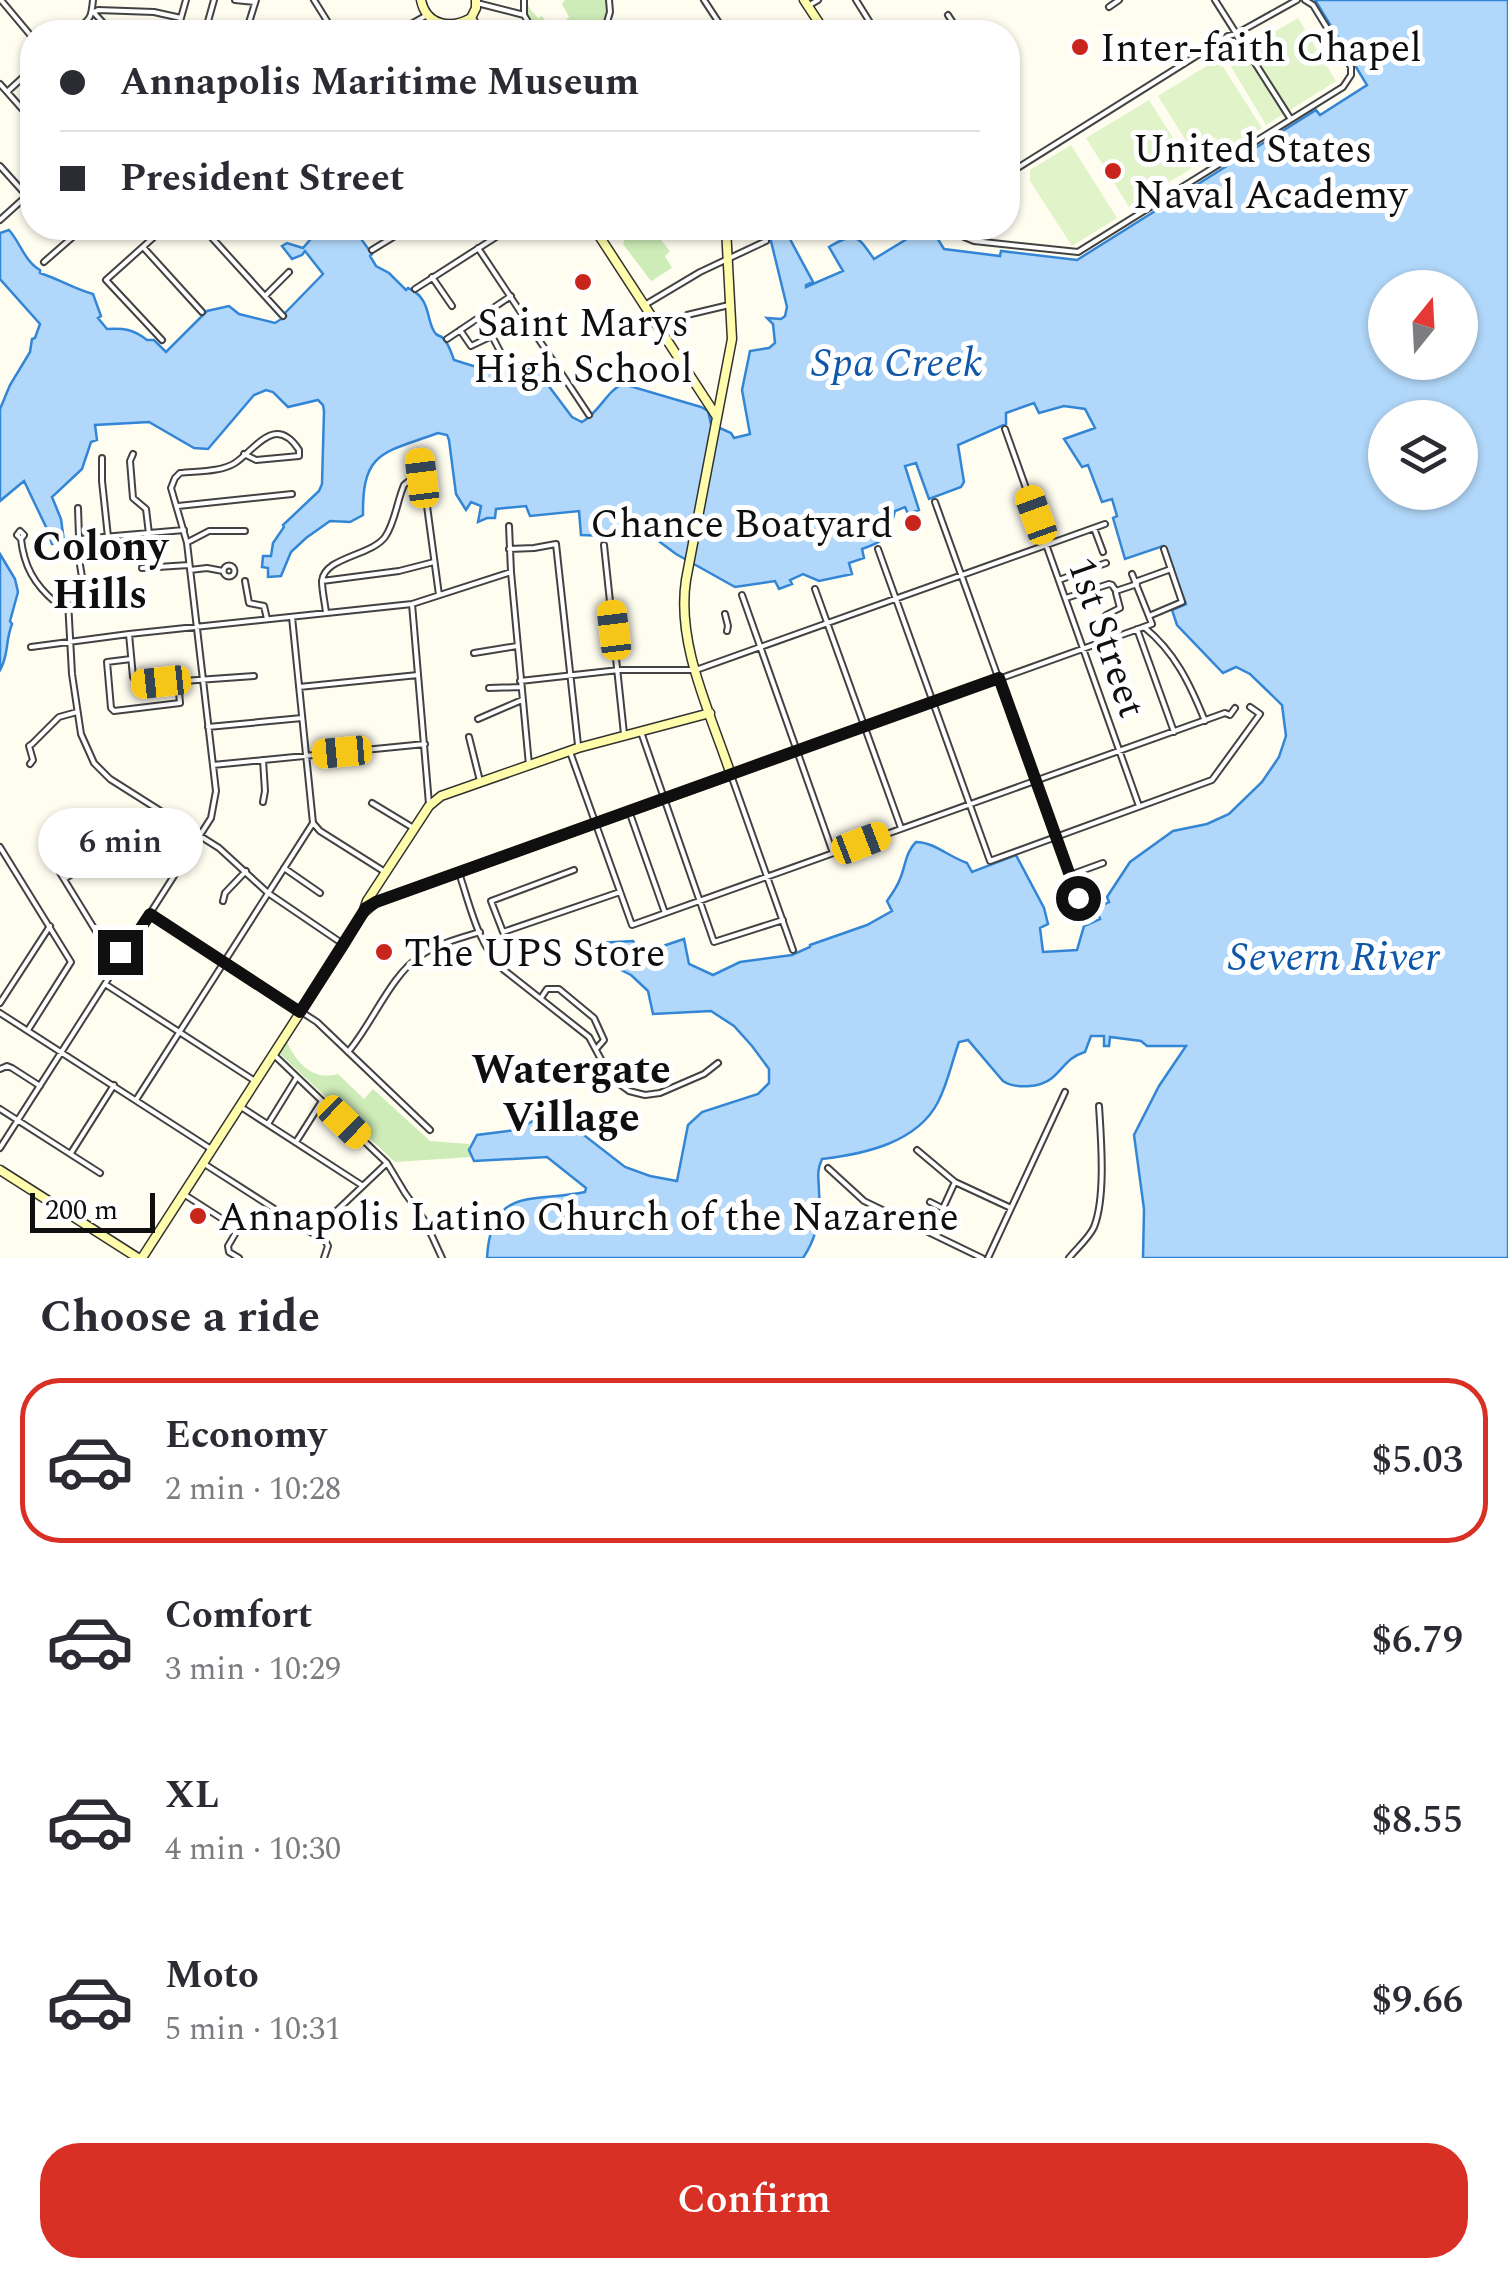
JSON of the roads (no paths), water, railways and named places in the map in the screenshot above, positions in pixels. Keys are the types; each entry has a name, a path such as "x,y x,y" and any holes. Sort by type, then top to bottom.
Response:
{"main road":[{"path":"422,0 432,20"},
{"path":"466,20 471,18 476,2"},
{"path":"602,240 716,421"},
{"path":"0,1170 140,1258 366,908 731,775 688,646 682,612 732,339 726,240"},
{"path":"364,913 379,882 438,798 574,750 710,713"},
{"path":"376,902 379,882"}],"street":[{"path":"0,0 20,23"},
{"path":"93,0 94,12 101,20"},
{"path":"86,20 97,10 154,12 181,18 186,0"},
{"path":"235,0 255,1"},
{"path":"806,3 818,0"},
{"path":"1109,7 1119,0"},
{"path":"1215,0 1290,119"},
{"path":"1020,166 1228,36 1297,0"},
{"path":"970,240 1048,250 1082,250 1346,84 1352,70 1313,5 1305,0"},
{"path":"476,2 524,15"},
{"path":"510,13 523,2"},
{"path":"523,2 527,20"},
{"path":"418,20 427,15"},
{"path":"948,15 951,20"},
{"path":"7,92 20,80"},
{"path":"0,84 20,107"},
{"path":"0,166 20,188"},
{"path":"0,220 20,202"},
{"path":"44,262 69,240"},
{"path":"151,240 106,280 162,340"},
{"path":"214,240 283,316"},
{"path":"372,250 388,240"},
{"path":"415,290 492,240"},
{"path":"643,306 686,279 766,241"},
{"path":"143,247 202,312"},
{"path":"478,248 589,414"},
{"path":"265,296 289,272"},
{"path":"432,277 452,306"},
{"path":"447,339 511,296"},
{"path":"661,333 687,315 731,304"},
{"path":"460,330 471,346 492,336 502,354"},
{"name":"1st Street","path":"1005,429 1139,806"},
{"path":"0,1148 211,818 216,801 213,765 189,567 184,530 171,488 180,474 234,464 244,454 261,440 273,436 288,438 299,450 299,456 256,460 244,454"},
{"path":"132,454 133,498 146,509 149,534"},
{"path":"420,454 440,595"},
{"path":"102,458 108,537"},
{"path":"326,613 324,574 384,539 404,485 422,478"},
{"path":"178,506 292,494"},
{"path":"935,502 1085,918"},
{"path":"21,539 28,571 55,602 74,599 82,590 78,508"},
{"path":"489,688 619,670 696,670 1105,524"},
{"path":"509,526 529,765"},
{"path":"1094,528 1103,552"},
{"path":"80,539 184,530"},
{"path":"186,543 210,531 246,531"},
{"path":"509,549 556,544 574,750 595,824 632,925 1230,715 1235,708"},
{"path":"604,545 624,736"},
{"path":"878,549 990,860 1212,780 1260,714 1250,707"},
{"path":"1149,616 1182,604 1164,549"},
{"path":"322,581 398,572 434,562"},
{"path":"1059,580 1106,563"},
{"path":"142,568 224,570"},
{"path":"1116,591 1172,569"},
{"path":"31,647 412,604 510,572"},
{"path":"794,950 731,775 1152,624 1132,574"},
{"path":"244,581 249,602 264,606 267,620"},
{"path":"1066,598 1112,585 1120,608 1106,615 1114,637"},
{"path":"815,589 901,828"},
{"path":"742,595 833,853"},
{"path":"68,601 77,712 83,742 101,771 227,853 268,894 343,944"},
{"path":"412,604 429,806"},
{"path":"725,614 727,631"},
{"path":"292,616 313,823 386,872"},
{"path":"1144,626 1177,661 1204,721"},
{"path":"1137,629 1174,732"},
{"path":"129,634 134,679 138,683 254,676"},
{"path":"474,654 517,646"},
{"path":"131,659 107,662 114,711 180,703 178,682"},
{"path":"300,687 418,675"},
{"path":"478,719 522,700"},
{"path":"30,764 30,746 59,716 77,712"},
{"path":"208,727 302,718"},
{"path":"641,732 714,942 783,920"},
{"path":"469,737 480,782"},
{"path":"213,765 425,744"},
{"path":"262,802 263,760"},
{"path":"428,790 438,798"},
{"path":"372,802 415,829"},
{"path":"629,811 665,913"},
{"path":"136,1100 313,823"},
{"path":"0,847 71,962 28,1030"},
{"path":"64,879 108,852"},
{"path":"51,858 98,933 123,955"},
{"path":"1070,875 1103,863"},
{"path":"284,868 320,893"},
{"path":"574,870 491,902 504,932 620,892"},
{"path":"223,901 246,871"},
{"path":"459,873 487,950 497,963 590,1037 617,1084 645,1095 667,1091 718,1064"},
{"path":"150,914 317,1022 430,1130"},
{"path":"0,1003 50,926"},
{"path":"348,1053 412,962 432,949 480,932"},
{"path":"105,984 255,1080"},
{"path":"541,998 547,990 560,989 594,1018 604,1040 597,1048"},
{"path":"0,1013 211,1148"},
{"path":"274,1054 387,1163 425,1221 442,1258"},
{"path":"0,1069 12,1068 40,1086"},
{"path":"268,1124 297,1078"},
{"path":"70,1154 114,1086"},
{"path":"828,1168 861,1198 985,1258 1065,1092"},
{"path":"296,1142 322,1101"},
{"path":"239,1105 363,1186"},
{"path":"1068,1258 1096,1222 1099,1106"},
{"path":"0,1109 100,1173"},
{"path":"916,1150 955,1182 1011,1208"},
{"path":"202,1162 317,1236 328,1246 324,1258"},
{"path":"317,1236 328,1218 387,1163"},
{"path":"932,1233 955,1182"},
{"path":"182,1194 238,1229 228,1246 229,1252 239,1258"},
{"path":"930,1202 942,1208"}],"water":[{"name":"Severn River","path":"1315,0 1508,0 1508,1258 1143,1258 1144,1209 1134,1135 1159,1086 1186,1046 1147,1046 1141,1041 1110,1037 1109,1046 1104,1046 1104,1036 1091,1036 1085,1052 1047,1081 1028,1086 1003,1081 968,1040 959,1042 938,1102 917,1128 872,1150 822,1159 818,1172 817,1226 803,1258 487,1258 490,1235 506,1208 532,1198 585,1192 586,1188 547,1157 474,1161 469,1150 477,1135 515,1130 535,1120 554,1117 571,1125 625,1167 677,1181 688,1125 702,1112 758,1094 769,1083 769,1069 734,1026 711,1011 653,1014 648,991 631,975 587,953 597,943 633,941 642,953 684,939 689,964 713,975 740,962 792,955 892,911 887,901 916,842 929,844 967,863 972,872 1016,855 1044,908 1048,924 1040,928 1043,952 1077,950 1084,926 1100,919 1096,908 1109,902 1107,897 1130,862 1173,831 1207,824 1229,814 1262,782 1279,757 1286,736 1282,705 1250,674 1236,667 1223,673 1177,625 1172,610 1186,604 1163,546 1125,559 1113,518 1117,516 1112,499 1102,502 1088,465 1082,467 1064,439 1095,428 1085,409 1064,406 1039,413 1034,403 1006,413 1006,424 958,445 964,482 961,487 929,499 916,463 905,466 919,510 908,514 905,507 895,511 886,536 862,549 864,558 849,563 852,574 819,581 803,574 779,589 775,581 735,587 676,554 637,525 607,536 581,535 579,511 530,516 526,506 496,509 495,518 478,522 481,506 471,502 466,510 456,494 449,440 447,435 438,433 380,457 367,478 363,515 350,522 330,521 291,552 281,576 268,577 268,568 262,567 263,556 271,556 283,525 322,484 324,411 318,400 288,407 266,390 254,395 208,449 194,448 149,422 95,425 97,440 91,442 82,469 52,497 64,541 52,544 24,481 0,501 0,409 40,324 0,279 0,233 9,230 40,273 93,294 101,316 98,318 107,329 133,331 154,340 166,352 207,311 229,306 239,314 275,323 286,316 323,274 305,251 292,259 282,246 287,243 303,248 310,240 362,240 376,266 421,298 433,329 447,343 454,360 483,369 524,363 531,371 536,369 572,417 582,422 623,384 701,407 708,411 711,424 734,438 750,434 742,390 750,351 775,343 773,324 767,318 781,319 787,307 771,240 790,240 813,282 806,287 843,271 829,247 843,240 858,240 874,259 905,240 938,240 944,249 1077,260 1316,110 1320,115 1367,85"},
{"path":"0,554 18,592 0,670"}],"place":[{"name":"Inter-faith Chapel","path":"1080,47"},
{"name":"United States Naval Academy","path":"1113,171"},
{"name":"Saint Marys High School","path":"583,282"},
{"name":"Chance Boatyard","path":"913,523"},
{"name":"The UPS Store","path":"384,952"},
{"name":"Annapolis Latino Church of the Nazarene","path":"198,1216"}],"district":[{"name":"Colony Hills","path":"100,569"},
{"name":"Watergate Village","path":"571,1092"}],"water label":[{"name":"Spa Creek","path":"897,361"}]}
